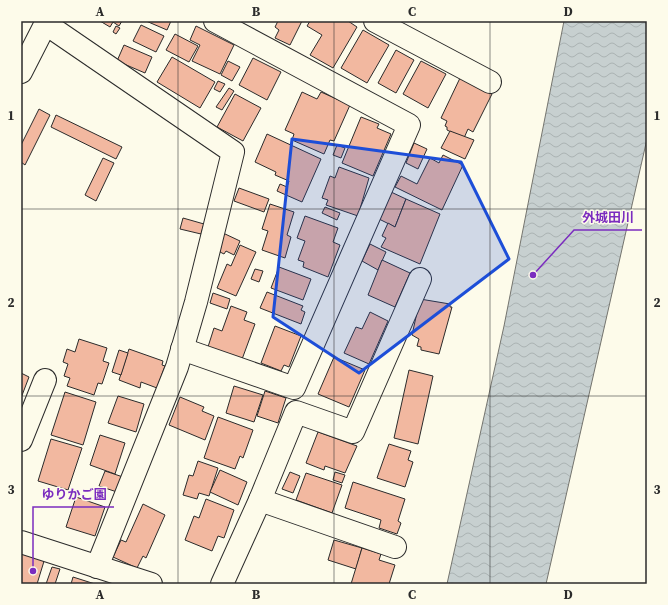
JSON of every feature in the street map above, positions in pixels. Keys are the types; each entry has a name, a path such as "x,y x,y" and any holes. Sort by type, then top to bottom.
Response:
{"street":[{"path":"182,350 294,388 409,125 215,21"},
{"path":"375,21 490,82"},
{"path":"21,72 47,22 233,152 196,302 177,367 97,567"},
{"path":"222,584 260,500 296,412 353,432 420,279"},
{"path":"21,440 45,380"},
{"path":"260,500 395,547"},
{"path":"21,542 97,567 130,580 151,584"}],"highlighted area":[{"path":"292,139 461,162 509,259 359,373 273,317"}],"water":[{"path":"564,21 647,21 647,139 546,584 447,584 504,326"}],"building":[{"path":"100,21 122,21 119,26 113,22 110,27"},
{"path":"146,21 171,21 167,30"},
{"path":"278,21 302,21 290,45 275,38 279,30 275,27"},
{"path":"310,21 348,21 357,27 333,68 310,55 322,35 307,26"},
{"path":"141,25 164,36 156,52 133,41"},
{"path":"116,26 120,28 116,34 113,32"},
{"path":"196,26 234,45 220,74 192,61 200,45 190,40"},
{"path":"363,30 389,45 367,83 341,68"},
{"path":"175,34 198,46 189,62 166,50"},
{"path":"124,45 152,57 145,73 117,61"},
{"path":"396,50 414,60 396,93 378,83"},
{"path":"172,57 215,82 200,108 157,82"},
{"path":"253,58 281,72 267,100 239,85"},
{"path":"228,61 240,67 232,81 221,75"},
{"path":"421,61 446,74 428,108 403,94"},
{"path":"460,78 492,94 473,132 468,129 464,138 447,130 447,127 445,126 447,121 441,118"},
{"path":"218,81 225,84 220,92 214,89"},
{"path":"229,88 234,91 222,110 216,107"},
{"path":"302,92 317,99 321,92 350,105 334,141 330,140 324,154 292,140 294,134 285,130"},
{"path":"235,94 261,108 243,141 217,127"},
{"path":"39,109 50,115 25,165 21,162 21,145"},
{"path":"56,115 122,147 116,159 51,127"},
{"path":"361,117 379,124 377,128 391,134 373,176 342,163"},
{"path":"450,131 474,140 465,159 441,148"},
{"path":"267,134 321,159 302,202 277,191 280,184 287,187 289,181 275,175 276,172 255,162"},
{"path":"414,143 427,149 418,169 406,163"},
{"path":"337,145 345,148 341,158 333,155"},
{"path":"443,155 463,165 442,210 395,187 401,176 417,184 430,158 439,163"},
{"path":"103,158 114,163 96,201 85,195"},
{"path":"339,167 369,178 358,216 326,205 328,200 322,198 330,176 335,178"},
{"path":"239,188 269,199 264,212 234,201"},
{"path":"391,192 406,199 395,227 379,219"},
{"path":"406,199 440,214 420,264 381,247 386,238 382,236 388,223 395,227"},
{"path":"270,204 294,212 287,235 291,237 285,258 262,250 268,231 262,229"},
{"path":"325,207 340,213 337,220 322,213"},
{"path":"305,216 338,228 333,242 340,245 328,277 303,267 304,262 298,260 305,241 297,238"},
{"path":"183,218 204,224 201,234 180,229"},
{"path":"223,233 240,241 234,255 226,251 224,254 220,252"},
{"path":"370,244 386,252 378,270 362,261"},
{"path":"240,245 256,252 236,296 217,288 227,264 231,266"},
{"path":"382,260 410,273 395,307 368,295"},
{"path":"279,267 311,279 303,300 271,288"},
{"path":"255,269 263,271 259,282 251,279"},
{"path":"267,292 303,306 301,310 305,312 301,324 260,308"},
{"path":"213,293 230,299 227,309 210,303"},
{"path":"420,299 450,304 450,307 452,307 439,354 421,350 421,347 417,346 419,339 412,335"},
{"path":"231,306 247,312 244,320 255,324 241,362 207,350 214,328 222,331"},
{"path":"370,312 388,321 369,364 344,353 356,327 362,329"},
{"path":"275,326 301,336 289,367 284,365 281,371 261,363"},
{"path":"79,339 107,348 103,361 109,363 102,384 98,383 94,395 67,386 70,378 64,376 68,364 63,362 67,349 75,352"},
{"path":"129,349 163,361 162,365 165,366 157,388 141,382 140,388 119,380"},
{"path":"119,350 128,353 121,375 112,372"},
{"path":"334,357 365,370 349,407 318,394"},
{"path":"409,370 433,376 418,444 394,438"},
{"path":"21,373 29,377 21,398"},
{"path":"234,386 263,395 254,422 226,413"},
{"path":"265,391 286,398 278,423 257,416"},
{"path":"65,392 96,402 83,445 51,435"},
{"path":"118,396 144,404 136,432 108,423"},
{"path":"180,397 204,407 202,411 214,416 205,440 169,425"},
{"path":"218,417 253,430 243,458 240,456 235,469 204,458"},
{"path":"318,432 357,446 345,473 325,466 324,470 306,463"},
{"path":"100,435 125,443 115,474 90,465"},
{"path":"51,439 82,448 68,490 38,481"},
{"path":"389,444 411,451 408,460 413,462 405,487 377,478"},
{"path":"198,461 218,468 209,496 199,493 197,499 183,495 189,475 193,476"},
{"path":"220,470 247,482 238,505 210,492"},
{"path":"105,471 123,477 117,492 99,486"},
{"path":"290,472 300,476 293,493 282,489"},
{"path":"335,472 345,475 342,483 333,480"},
{"path":"306,473 342,485 332,513 296,500"},
{"path":"353,482 405,499 398,521 401,523 397,534 379,528 381,520 345,508"},
{"path":"76,497 105,507 95,536 66,527"},
{"path":"206,499 234,510 224,538 218,536 212,551 185,540 194,516 199,518"},
{"path":"143,504 165,515 146,558 143,556 137,568 113,557 121,540 126,542"},
{"path":"334,540 362,548 356,569 328,560"},
{"path":"362,548 381,554 379,560 395,565 389,584 351,584"},
{"path":"21,550 45,558 37,584 21,584"},
{"path":"52,567 60,569 55,584 46,584"},
{"path":"73,577 95,584 71,584"}],"place":[{"name":"外城田川","path":"533,275"},
{"name":"ゆりかご園","path":"33,571"}]}
